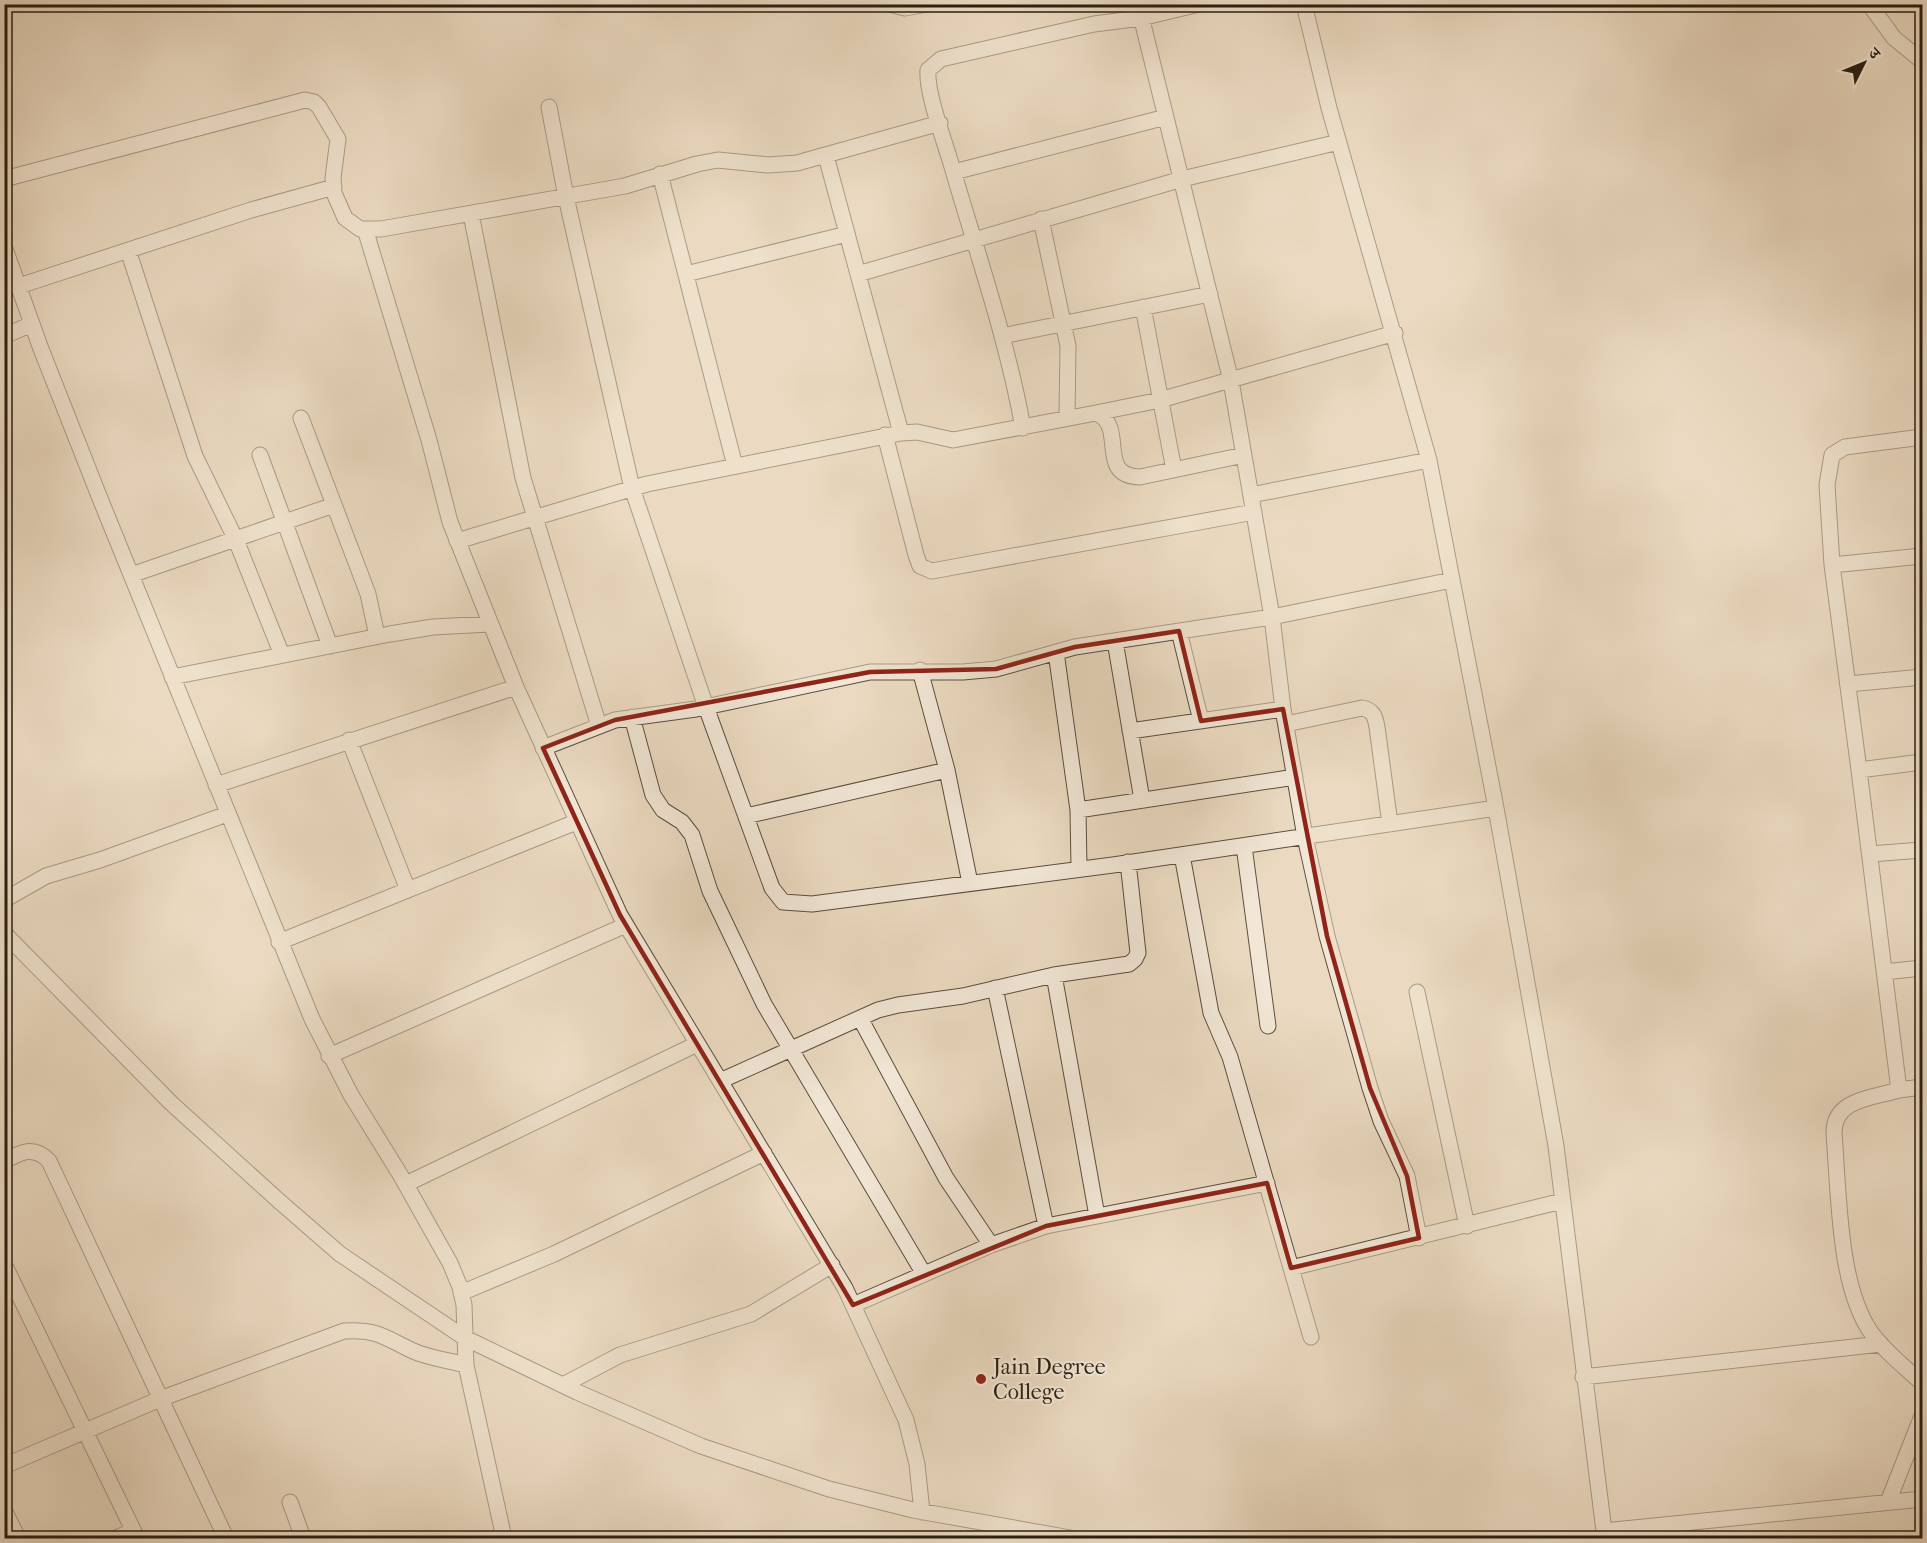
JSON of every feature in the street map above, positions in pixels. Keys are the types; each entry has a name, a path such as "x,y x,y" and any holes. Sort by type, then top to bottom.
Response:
{"street":[{"path":"890,4 906,8 927,4"},
{"path":"1023,428 1002,336 927,78 928,70 941,59 1094,24 1139,11 1199,4"},
{"path":"1304,4 1339,142 1395,333 1428,460 1452,580 1496,808 1556,1146 1603,1535 1923,1499"},
{"path":"1869,4 1894,38 1923,61"},
{"path":"1139,11 1231,381 1272,617 1285,716 1305,837 1334,963 1378,1110 1407,1176 1419,1238"},
{"path":"4,179 305,100 314,102 320,107 338,139 334,188 345,218 351,225 365,229 397,227 625,186 660,174 718,160 775,165 826,156 940,123"},
{"path":"549,107 566,196 632,488 706,707 777,897 790,904 970,883 1182,855 1496,808"},
{"path":"954,172 1166,117"},
{"path":"858,274 1182,179 1339,142"},
{"path":"826,156 901,433"},
{"path":"660,174 735,466"},
{"path":"18,286 251,210 334,188"},
{"path":"471,214 516,451 599,726"},
{"path":"1041,219 1065,323 1069,358 1067,418"},
{"path":"365,229 458,541 516,687 576,822 626,925 832,1266 853,1305 906,1420 917,1464 922,1512"},
{"path":"686,274 848,234"},
{"path":"128,250 195,456 236,540 282,655"},
{"path":"6,256 227,814 329,1056 406,1184 450,1263 464,1305 466,1365 504,1539"},
{"path":"1002,336 1210,294"},
{"path":"1143,307 1173,470"},
{"path":"4,336 32,324"},
{"path":"458,541 632,488 885,435 917,432 953,440 1160,400 1395,333"},
{"path":"1096,413 1104,417 1109,425 1114,461 1123,474 1140,477 1244,455"},
{"path":"301,418 373,609 377,636"},
{"path":"885,435 916,555 920,566 932,571 1254,512"},
{"path":"1899,1090 1832,565 1827,485 1832,455 1845,447 1923,437"},
{"path":"260,455 330,646"},
{"path":"1251,495 1428,460"},
{"path":"131,575 334,505"},
{"path":"1832,565 1923,555"},
{"path":"543,748 599,726 632,717 706,707 870,672 978,671 1056,652 1272,617 1452,580"},
{"path":"172,677 377,636 433,627 490,624"},
{"path":"1179,631 1201,721"},
{"path":"1115,641 1142,800"},
{"path":"1056,652 1078,810 1079,868"},
{"path":"920,670 947,770 970,883"},
{"path":"1848,684 1923,677"},
{"path":"216,785 516,687"},
{"path":"1130,731 1201,721 1369,709 1374,715 1377,727 1390,824"},
{"path":"632,717 653,795 663,810 682,822 692,835 710,891 764,1004 924,1274"},
{"path":"349,741 408,890"},
{"path":"1859,770 1923,762"},
{"path":"746,816 947,770"},
{"path":"1078,810 1295,777"},
{"path":"4,900 46,876 100,860 227,814"},
{"path":"279,942 576,822"},
{"path":"1244,846 1268,1026"},
{"path":"1870,854 1923,850"},
{"path":"1182,855 1211,1013 1230,1057 1311,1337"},
{"path":"720,1081 860,1018 898,1005 943,999 1054,975 1119,966 1135,960 1137,941 1128,862"},
{"path":"329,1056 626,925"},
{"path":"4,933 171,1103 279,1201 340,1254 465,1338 563,1385 701,1446 829,1489 922,1512 1071,1539"},
{"path":"1884,972 1923,968"},
{"path":"1054,975 1097,1216"},
{"path":"995,988 1046,1226"},
{"path":"1417,992 1467,1226"},
{"path":"860,1018 946,1178 991,1245"},
{"path":"406,1184 697,1044"},
{"path":"1923,1087 1899,1090 1850,1104 1837,1114 1833,1122 1848,1276 1858,1310 1881,1344 1923,1383"},
{"path":"4,1161 19,1153 32,1150 41,1152 48,1161 226,1539"},
{"path":"461,1293 554,1254 764,1153"},
{"path":"853,1305 991,1245 1046,1226 1266,1184"},
{"path":"1291,1268 1562,1201"},
{"path":"4,1264 135,1535 116,1539"},
{"path":"563,1385 620,1355 716,1327 751,1314 832,1266"},
{"path":"4,1466 160,1399 344,1331 366,1329 386,1336 411,1350 466,1365"},
{"path":"1583,1377 1881,1344"},
{"path":"1888,1502 1923,1416"},
{"path":"290,1502 303,1539"},
{"path":"4,1510 18,1539"}],"highlighted area":[{"path":"1179,631 1201,721 1283,709 1327,936 1370,1088 1407,1176 1419,1238 1291,1268 1267,1183 1046,1226 853,1305 620,915 543,748 615,720 870,672 996,669 1075,647"}],"place":[{"name":"Jain Degree College","path":"981,1379"}]}
